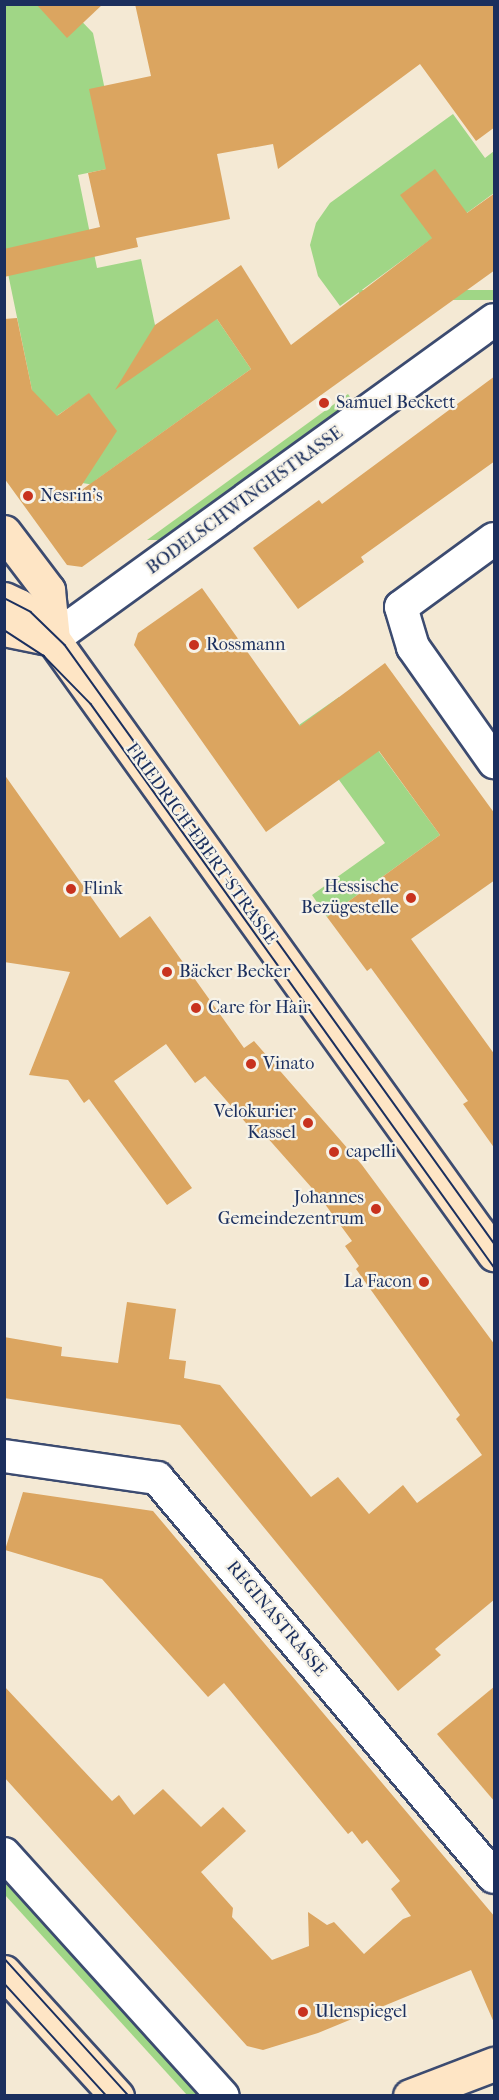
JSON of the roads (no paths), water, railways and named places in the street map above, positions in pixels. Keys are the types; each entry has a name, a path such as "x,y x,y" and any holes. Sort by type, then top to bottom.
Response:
{"main road":[{"path":"4,532 48,590 53,639 4,629"},
{"name":"FRIEDRICH-EBERT-STRASSE","path":"4,598 19,606 53,639 495,1254"},
{"path":"4,1972 117,2096"},
{"path":"410,2096 495,2064"}],"street":[{"name":"BODELSCHWINGHSTRASSE","path":"53,639 495,320"},
{"path":"495,539 401,607 413,647 495,762"},
{"name":"REGINASTRASSE","path":"4,1456 157,1478 495,1877"},
{"path":"4,1854 223,2096"}],"tram line":[{"path":"4,598 31,612 65,645 494,1243"},
{"path":"4,630 44,656 91,704 494,1267"},
{"path":"4,1958 129,2096"},
{"path":"4,1983 107,2096"}],"place":[{"name":"Samuel Beckett","path":"324,403"},
{"name":"Nesrin's","path":"28,496"},
{"name":"Rossmann","path":"194,645"},
{"name":"Flink","path":"71,889"},
{"name":"Hessische Bezügestelle","path":"411,898"},
{"name":"Bäcker Becker","path":"167,972"},
{"name":"Care for Hair","path":"196,1008"},
{"name":"Vinato","path":"251,1064"},
{"name":"Velokurier Kassel","path":"308,1123"},
{"name":"capelli","path":"334,1152"},
{"name":"Johannes Gemeindezentrum","path":"376,1209"},
{"name":"La Facon","path":"424,1282"},
{"name":"Ulenspiegel","path":"303,2012"}]}
